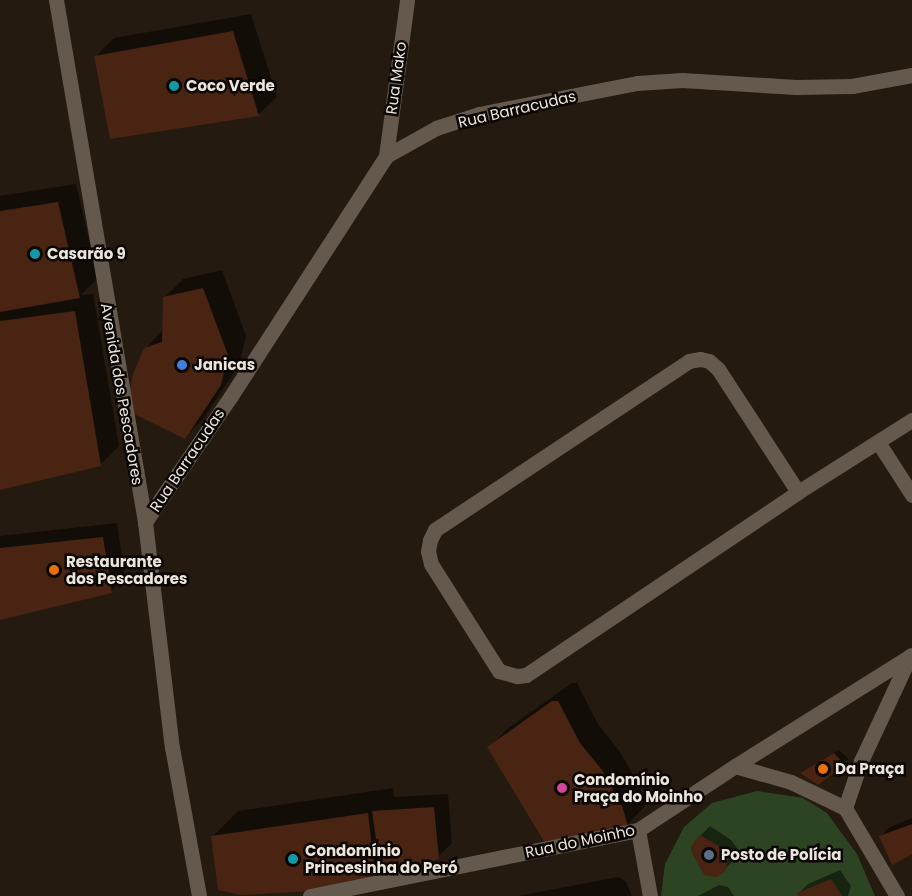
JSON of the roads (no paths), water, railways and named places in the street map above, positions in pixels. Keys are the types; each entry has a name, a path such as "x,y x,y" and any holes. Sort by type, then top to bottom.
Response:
{"street":[{"name":"Avenida dos Pescadores","path":"56,0 145,522 172,747 199,896"},
{"name":"Rua Mako","path":"386,156 406,0"},
{"name":"Rua Barracudas","path":"145,522 231,396 386,156 436,129 479,114 637,83 682,80 796,87 852,86 912,75"},
{"path":"798,492 718,369 700,359 689,361 435,530 430,540 431,564 500,670 517,676 526,675 798,492 912,420"},
{"path":"878,442 912,495"},
{"path":"845,808 861,761 911,655"},
{"name":"Rua do Moinho","path":"310,896 638,830 735,765 911,655"},
{"path":"735,765 790,782 845,808 897,896"},
{"path":"638,830 650,896"}],"place":[{"name":"Coco Verde","path":"174,86"},
{"name":"Casarão 9","path":"35,254"},
{"name":"Janicas","path":"182,365"},
{"name":"Restaurante dos Pescadores","path":"54,570"},
{"name":"Da Praça","path":"823,769"},
{"name":"Condomínio Praça do Moinho","path":"562,788"},
{"name":"Posto de Polícia","path":"709,855"},
{"name":"Condomínio Princesinha do Peró","path":"293,859"}]}
